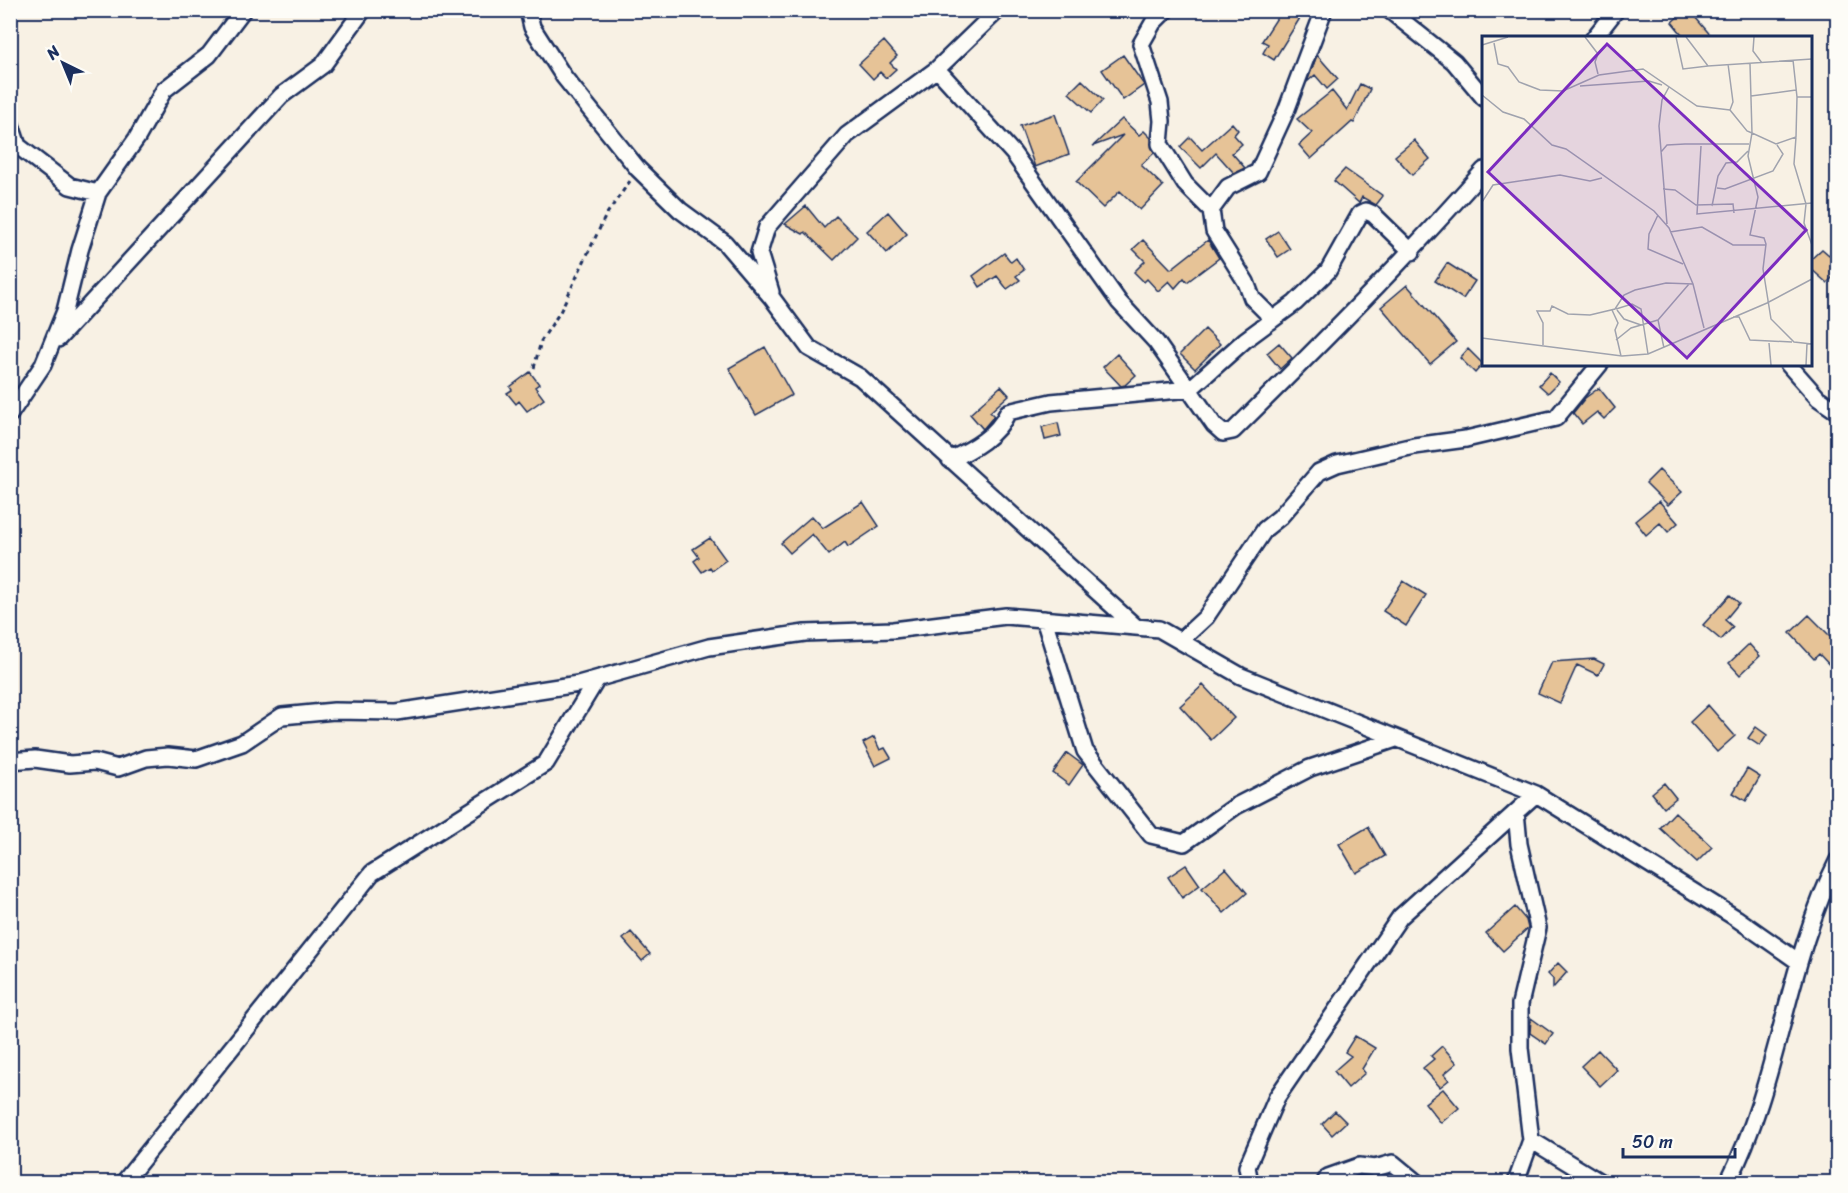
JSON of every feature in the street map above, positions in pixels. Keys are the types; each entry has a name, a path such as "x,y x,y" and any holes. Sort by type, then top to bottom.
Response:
{"street":[{"path":"10,414 43,365 65,311 80,249 98,193 137,138 164,90 209,55 243,10"},
{"path":"50,348 281,96 323,65 363,10"},
{"path":"528,10 532,27 564,77 638,169 680,210 725,243 772,298 809,348 860,377 1136,627"},
{"path":"772,298 759,253 766,227 847,135 937,69 998,10"},
{"path":"1166,10 1153,23 1141,44 1160,102 1162,121 1160,144 1185,184 1211,210 1214,231 1246,282 1252,298 1266,312 1271,321"},
{"path":"1211,210 1228,187 1258,172 1286,111 1324,10"},
{"path":"1389,10 1454,62 1482,96"},
{"path":"1596,36 1616,10"},
{"path":"937,69 1013,153 1119,302 1156,342 1214,424 1223,433 1233,431 1412,252 1482,172"},
{"path":"10,122 18,146 70,186 98,193"},
{"path":"950,460 972,450 1002,427 1008,412 1051,402 1190,389 1245,340 1295,303 1328,271 1360,214 1366,211 1373,214 1412,252"},
{"path":"1180,641 1206,617 1265,529 1280,517 1319,472 1337,464 1414,446 1466,439 1556,418 1598,366"},
{"path":"1790,366 1818,398 1838,412"},
{"path":"10,761 35,759 70,764 95,762 118,768 146,758 168,756 196,759 242,743 282,716 334,711 397,712 578,684 709,647 805,633 893,630 1006,616 1159,629 1241,676 1536,794 1727,913 1799,962"},
{"path":"1044,619 1085,751 1152,835 1184,843 1236,806 1310,768 1396,739"},
{"path":"124,1182 372,873 546,763 597,679"},
{"path":"1250,1182 1247,1167 1277,1097 1400,917 1536,794"},
{"path":"1516,812 1519,844 1538,928 1520,1004 1520,1048 1532,1140 1516,1182"},
{"path":"1728,1182 1740,1159 1773,1063 1799,962 1838,860"},
{"path":"1532,1140 1600,1182"},
{"path":"1325,1182 1328,1177 1359,1166 1375,1168 1393,1163 1416,1182"}],"path":[{"path":"534,368 541,341 560,312 606,215 638,169"}],"building":[{"path":"1282,10 1305,10 1274,60 1263,53 1268,44 1262,41"},
{"path":"1685,10 1689,10 1711,36 1683,36 1672,22"},
{"path":"884,41 897,56 890,63 896,69 886,78 880,72 873,79 859,64"},
{"path":"1123,55 1144,85 1123,100 1102,70"},
{"path":"1317,55 1338,79 1327,89 1315,75 1307,82"},
{"path":"1082,80 1103,100 1091,113 1069,93"},
{"path":"1360,84 1370,89 1354,123 1352,122 1311,159 1299,145 1312,133 1297,119 1332,91 1347,110"},
{"path":"1055,114 1069,154 1035,167 1020,126"},
{"path":"1122,119 1139,135 1144,131 1151,138 1154,153 1141,165 1163,186 1140,210 1120,191 1103,208 1076,182 1123,135 1093,146"},
{"path":"1232,123 1238,130 1234,135 1242,144 1232,153 1245,168 1234,173 1216,153 1201,168 1180,147 1190,137 1202,150"},
{"path":"1414,140 1430,159 1412,175 1395,156"},
{"path":"1345,169 1383,196 1376,205 1362,197 1359,203 1334,181"},
{"path":"806,206 824,228 836,216 857,237 834,260 805,232 803,234 785,224"},
{"path":"888,212 907,234 887,253 867,231"},
{"path":"1278,231 1290,249 1278,257 1266,239"},
{"path":"1143,240 1171,269 1208,240 1219,258 1187,282 1184,278 1175,288 1169,281 1158,291 1147,279 1144,282 1134,272 1145,261 1133,249"},
{"path":"1838,246 1838,272 1827,283 1812,270 1812,258 1822,249 1829,255"},
{"path":"1004,253 1011,262 1016,258 1024,270 1016,276 1020,280 1007,289 997,276 980,287 973,276"},
{"path":"1447,263 1475,281 1463,299 1435,281"},
{"path":"1407,285 1456,342 1430,364 1381,307"},
{"path":"1205,329 1220,344 1195,369 1180,354"},
{"path":"1279,343 1292,358 1280,369 1267,353"},
{"path":"765,347 792,395 756,415 729,368"},
{"path":"1468,349 1482,365 1475,373 1460,358"},
{"path":"1117,354 1136,375 1121,386 1103,367"},
{"path":"530,372 539,384 535,387 544,399 527,411 519,401 516,404 507,393 512,390 510,387"},
{"path":"1550,373 1559,382 1548,393 1539,385"},
{"path":"1001,386 1009,395 990,412 994,416 983,429 970,414"},
{"path":"1599,388 1615,408 1604,419 1597,412 1582,424 1573,413 1585,398"},
{"path":"1058,423 1061,436 1045,440 1042,427"},
{"path":"1659,470 1682,492 1668,505 1646,483"},
{"path":"1659,501 1678,523 1668,532 1660,523 1646,535 1635,521"},
{"path":"863,502 879,526 848,547 845,542 829,555 812,534 790,553 781,543 812,516 823,528"},
{"path":"710,538 726,560 712,570 710,567 702,572 694,561 699,557 693,549"},
{"path":"1403,581 1426,595 1406,626 1383,611"},
{"path":"1730,595 1739,603 1725,620 1733,627 1721,640 1703,625"},
{"path":"1809,615 1838,644 1838,674 1819,654 1814,659 1790,633"},
{"path":"1749,644 1760,656 1740,675 1729,663"},
{"path":"1594,659 1604,664 1598,675 1577,665 1560,703 1538,693 1552,662"},
{"path":"1203,685 1234,718 1211,740 1180,706"},
{"path":"1708,705 1735,736 1717,752 1690,722"},
{"path":"1756,727 1767,735 1760,746 1748,738"},
{"path":"874,737 880,750 885,748 891,758 875,766 863,743"},
{"path":"1067,753 1083,765 1069,785 1053,773"},
{"path":"1747,769 1760,777 1746,801 1733,793"},
{"path":"1664,783 1676,798 1664,808 1652,793"},
{"path":"1675,812 1712,847 1697,862 1660,828"},
{"path":"1368,827 1385,856 1356,873 1339,844"},
{"path":"1186,865 1200,885 1182,898 1168,877"},
{"path":"1226,868 1247,893 1224,913 1202,888"},
{"path":"1515,907 1526,920 1528,928 1503,951 1486,933"},
{"path":"631,932 650,954 642,961 623,939"},
{"path":"1558,963 1567,972 1553,988 1553,979 1548,974"},
{"path":"1531,1018 1553,1034 1546,1044 1530,1033"},
{"path":"1355,1036 1375,1048 1362,1069 1365,1073 1348,1088 1334,1071 1351,1056 1345,1052"},
{"path":"1442,1046 1457,1063 1444,1074 1449,1080 1440,1087 1423,1068 1434,1059 1431,1056"},
{"path":"1598,1050 1617,1070 1600,1086 1581,1066"},
{"path":"1443,1089 1459,1108 1441,1123 1425,1103"},
{"path":"1335,1111 1346,1122 1332,1135 1322,1124"}]}
